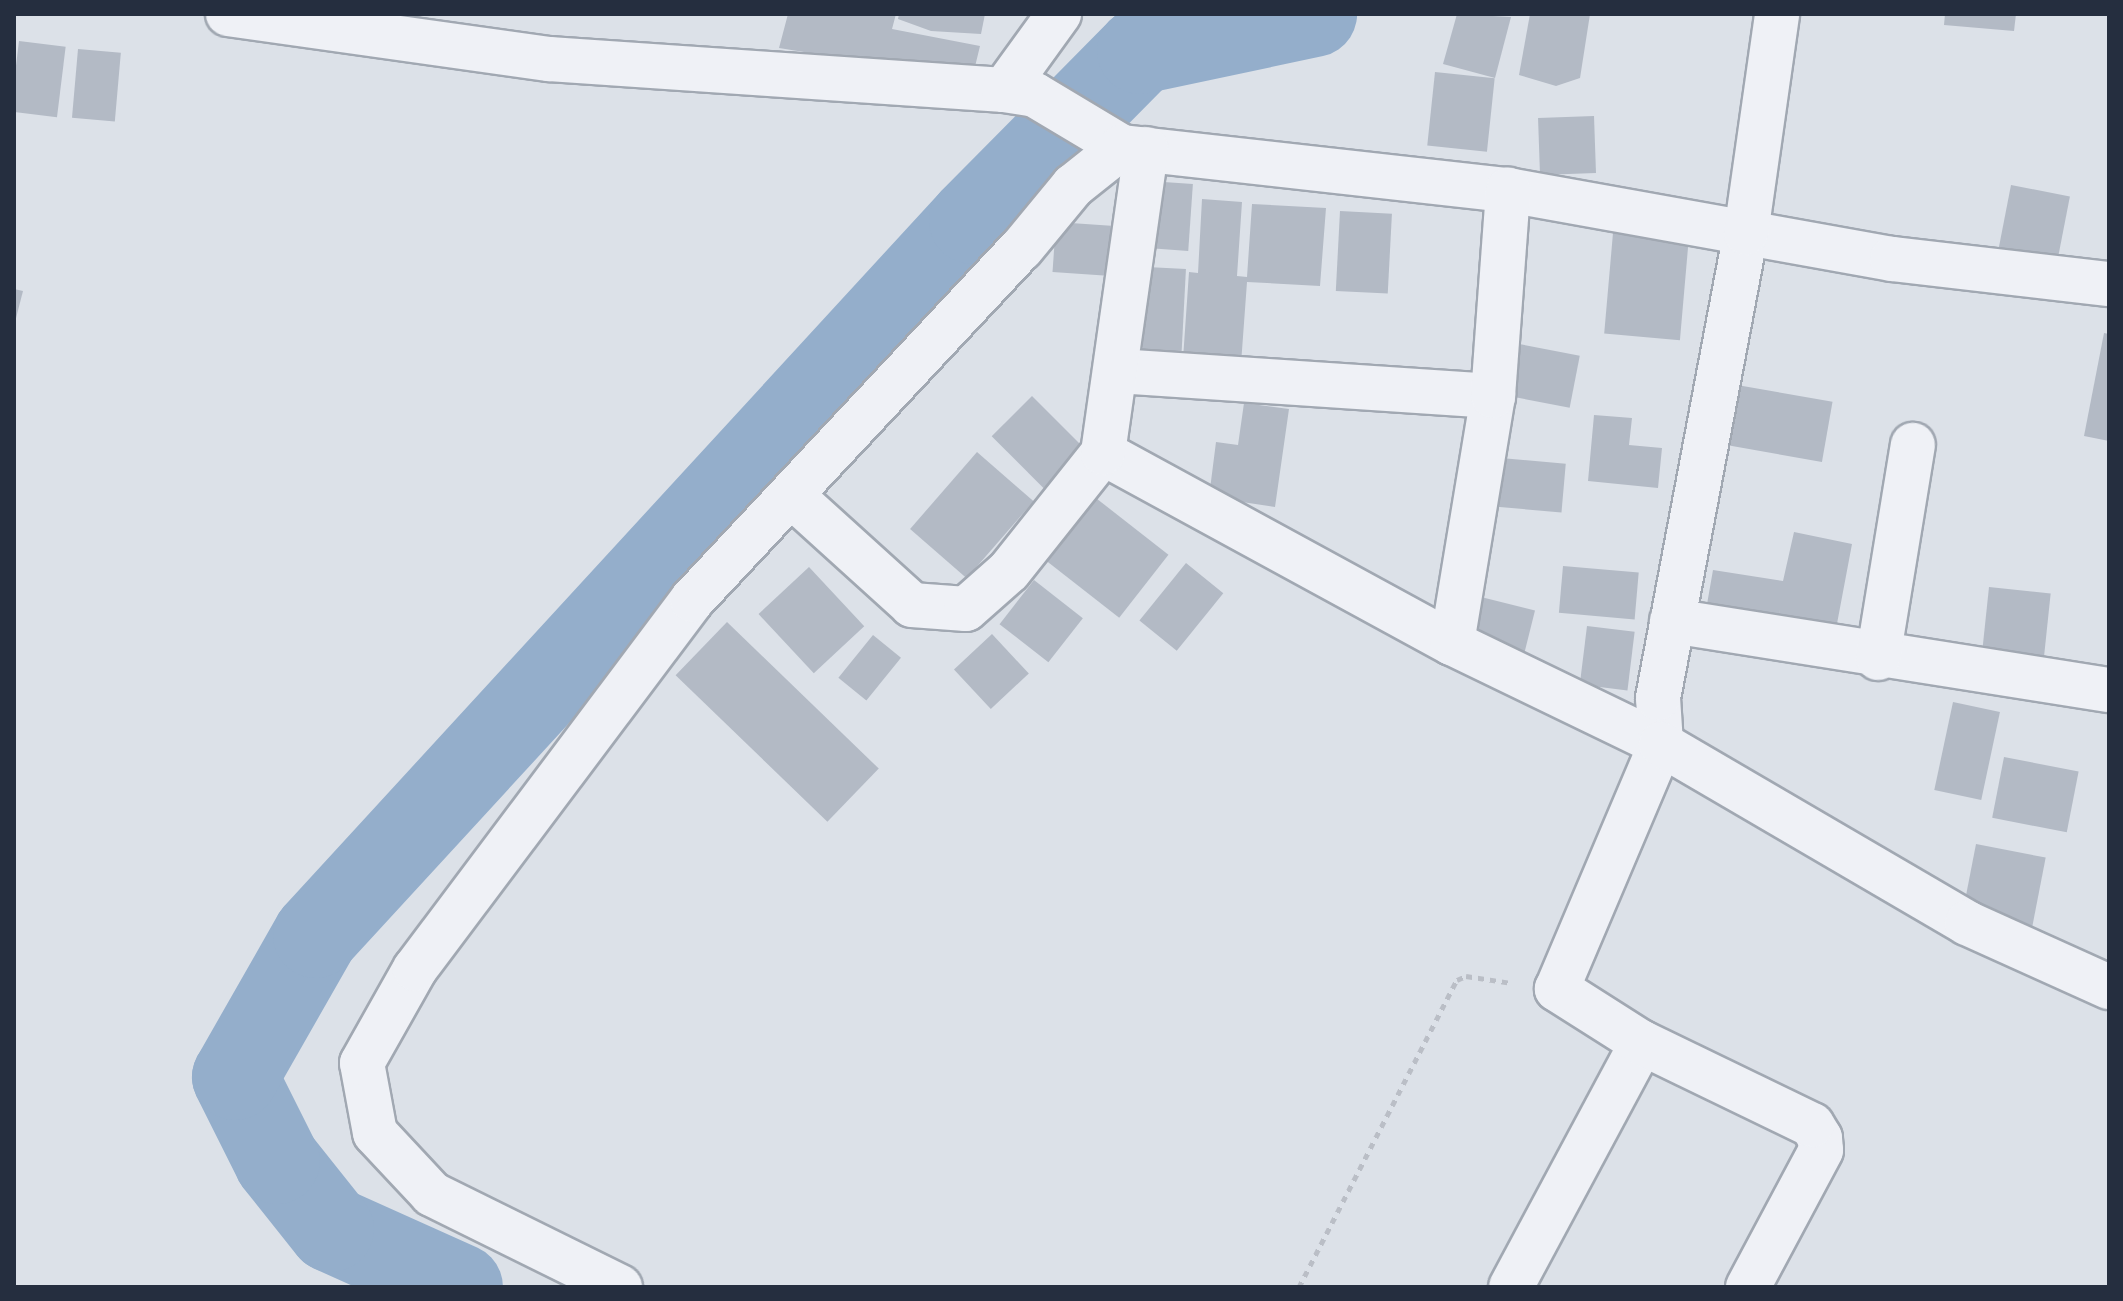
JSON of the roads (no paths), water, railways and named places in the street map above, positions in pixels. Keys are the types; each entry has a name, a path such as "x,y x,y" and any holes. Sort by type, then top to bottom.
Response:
{"street":[{"path":"228,14 549,59 1020,92 1127,146 1508,190 1892,259 2109,284"},
{"path":"1020,92 1059,14"},
{"path":"1748,1287 1821,1150 1820,1138 1812,1125 1642,1043 1557,989 1661,744 1658,698 1746,233 1777,14"},
{"path":"792,496 912,605 966,609 1009,571 1103,453 1117,371 1127,146"},
{"path":"620,1287 432,1194 375,1133 362,1063 415,969 692,600 1021,249 1073,186 1127,146"},
{"path":"1452,643 1493,396 1508,190"},
{"path":"1117,371 1493,396"},
{"path":"1878,658 1913,445"},
{"path":"1103,453 1452,643 1661,744 1967,923 2109,987"},
{"path":"1672,621 1878,658 2109,690"},
{"path":"1511,1287 1642,1043"}],"waterway":[{"path":"460,1287 331,1229 277,1161 235,1077 316,935 972,221 1140,51 1314,14"}]}
